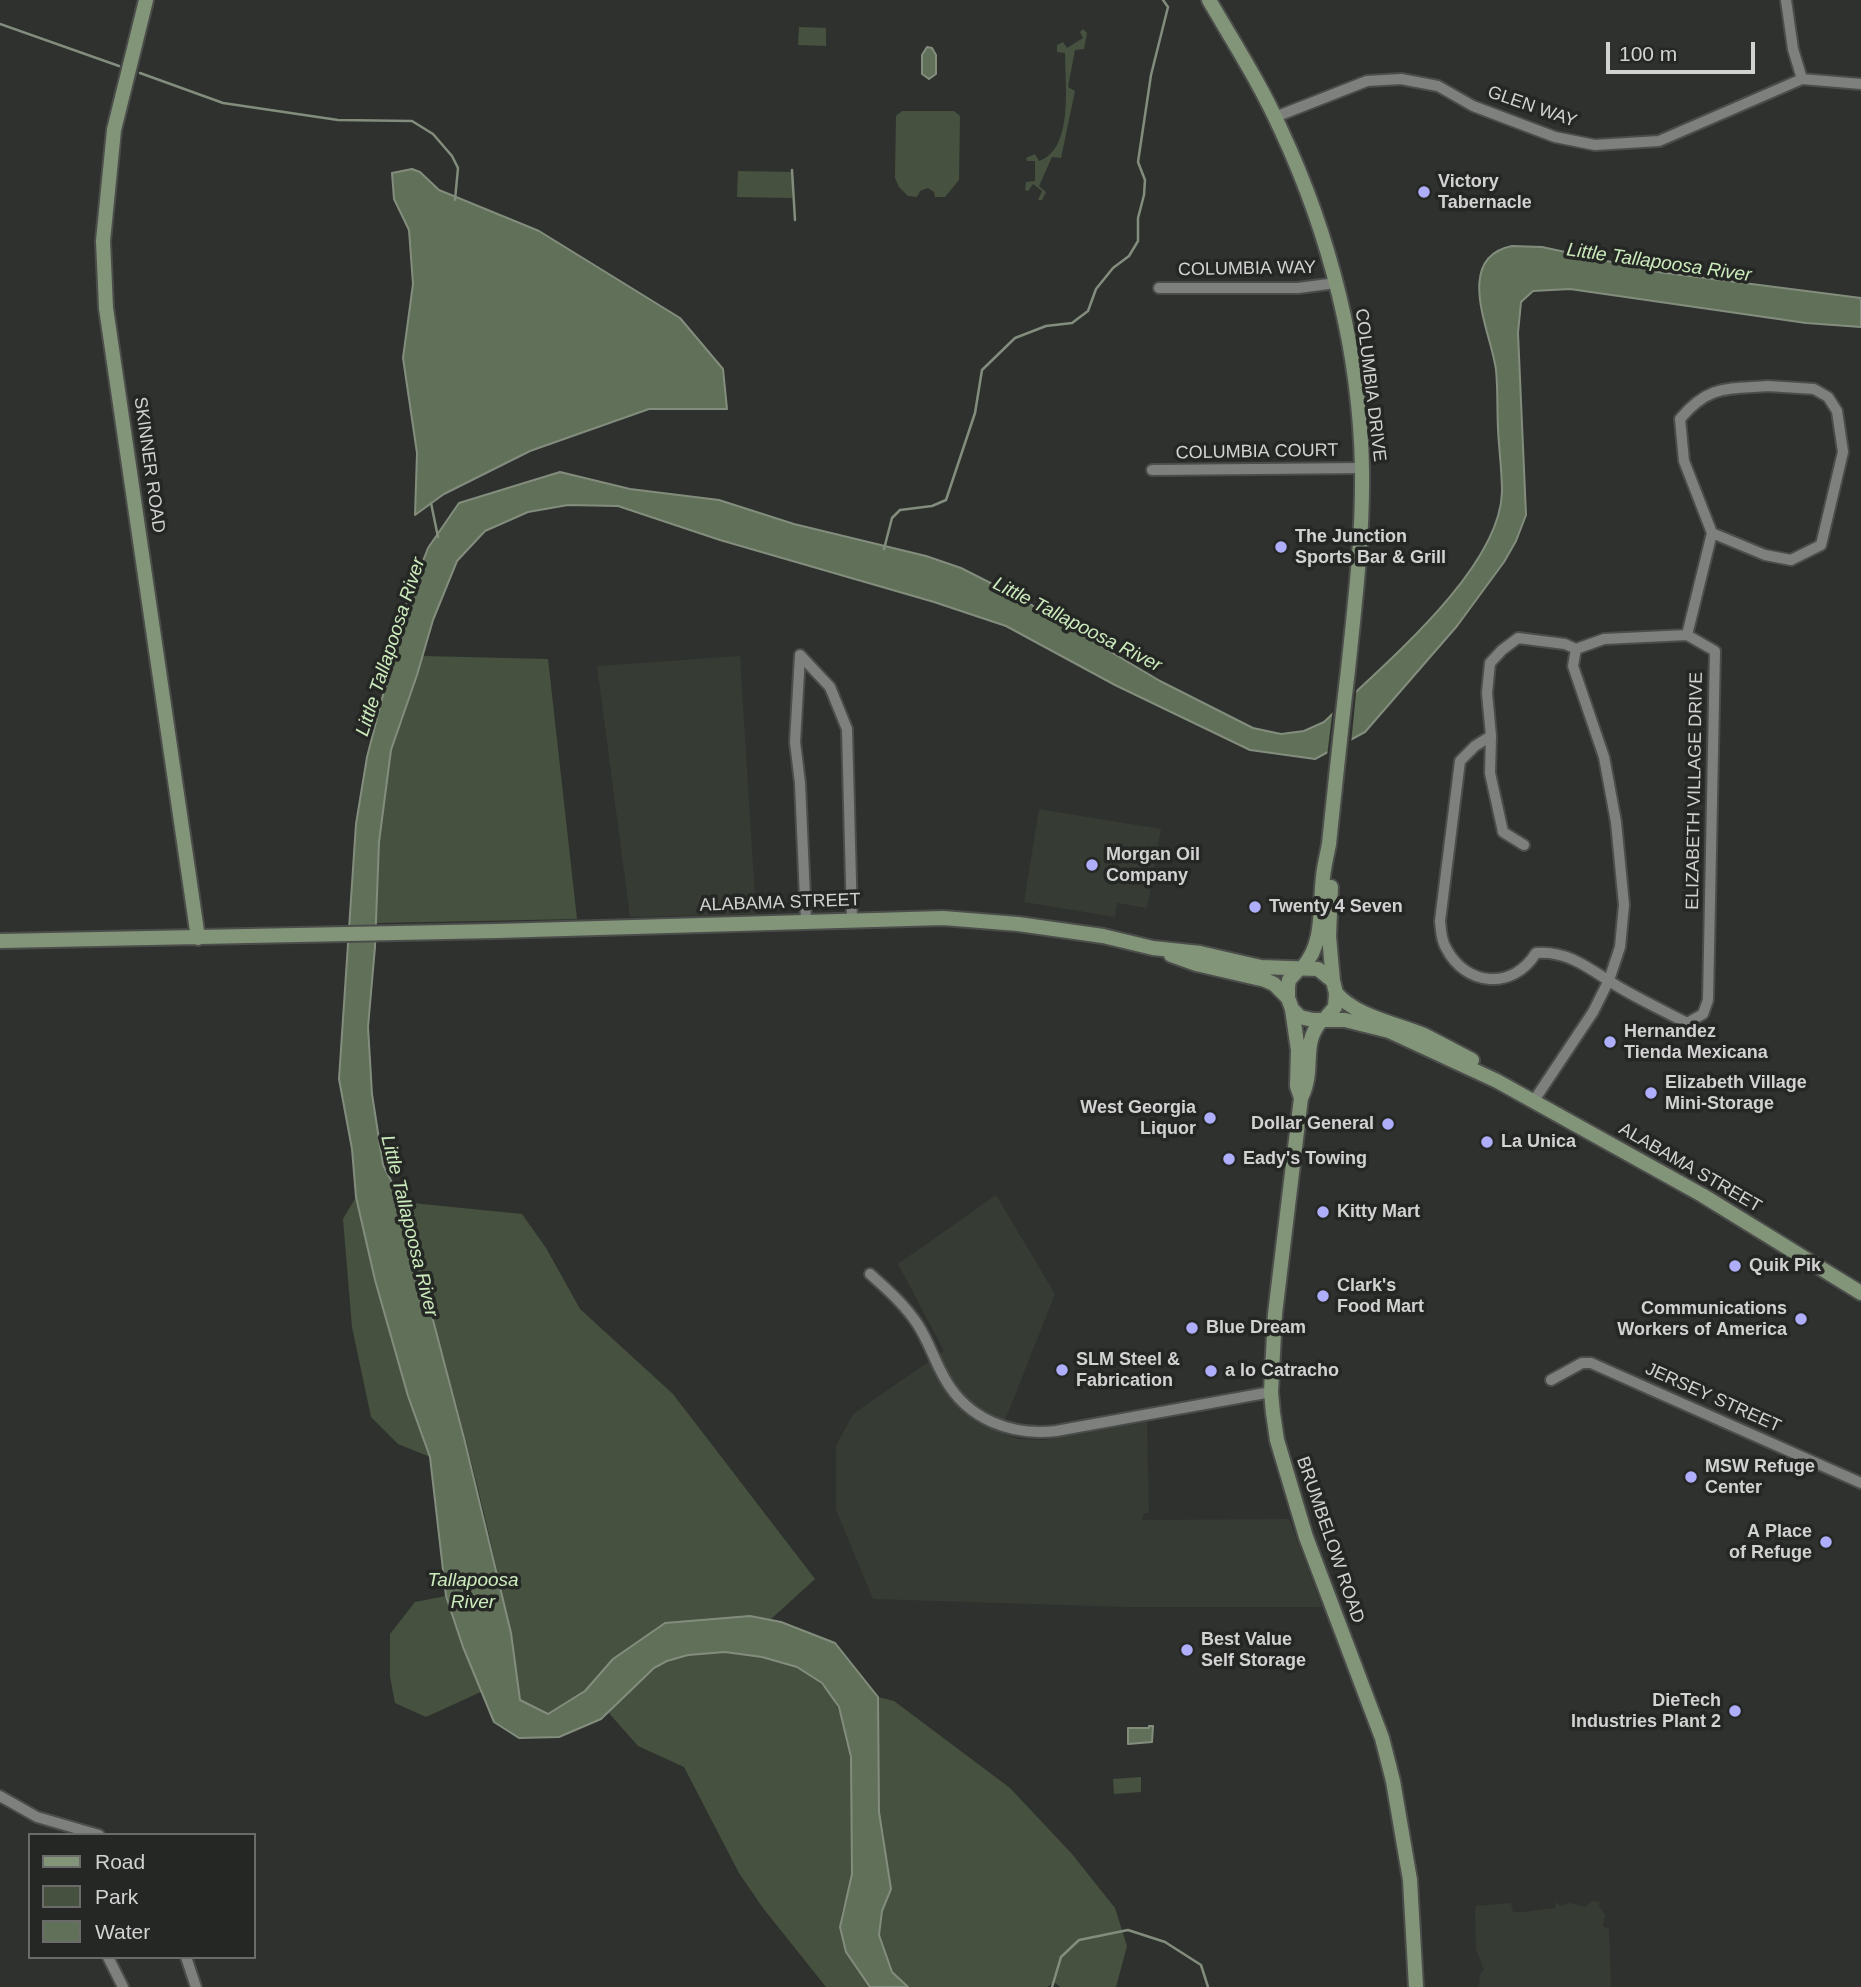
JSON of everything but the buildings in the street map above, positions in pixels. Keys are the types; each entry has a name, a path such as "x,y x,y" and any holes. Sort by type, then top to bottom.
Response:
{"main road":[{"name":"SKINNER ROAD","path":"146,0 114,131 103,241 106,308 198,937"},
{"name":"COLUMBIA DRIVE","path":"1209,0 1275,117 1315,211 1336,284 1350,354 1359,421 1362,468 1361,545 1348,670 1329,844 1323,875 1318,941 1311,957 1301,968"},
{"name":"COLUMBIA DRIVE","path":"1329,844 1332,875 1329,936 1335,987"},
{"name":"ALABAMA STREET","path":"0,941 943,918 1018,924 1103,936 1153,948 1196,964 1265,980 1274,984 1290,1003"},
{"name":"ALABAMA STREET","path":"1153,948 1200,953 1261,967 1301,968"},
{"path":"1301,968 1318,969 1335,987 1335,1007 1323,1021 1300,1017 1290,1003 1289,980 1301,968"},
{"name":"ALABAMA STREET","path":"1335,987 1346,1004 1453,1050 1473,1061 1497,1081"},
{"name":"BRUMBELOW ROAD","path":"1290,1003 1298,1049 1297,1086 1301,1098"},
{"name":"ALABAMA STREET","path":"1323,1021 1345,1020 1389,1031 1497,1081 1702,1195 1861,1293"},
{"name":"BRUMBELOW ROAD","path":"1323,1021 1310,1037 1307,1086 1301,1098 1275,1314 1271,1392 1277,1440 1306,1537 1382,1738 1393,1781 1410,1880 1416,1987"}],"street":[{"path":"1786,0 1793,49 1802,79"},
{"name":"GLEN WAY","path":"1275,117 1367,80 1401,79 1438,86 1473,106 1555,137 1595,145 1659,141 1802,79 1861,84"},
{"name":"COLUMBIA WAY","path":"1159,288 1298,288 1336,284"},
{"path":"1524,845 1503,832 1490,773 1491,736 1487,693 1490,663 1518,638 1564,644 1576,649 1604,639 1687,635 1712,533 1684,461 1680,419 1689,408 1710,392 1738,388 1796,387 1815,389 1828,397 1837,411 1843,452 1821,545 1791,560 1765,555 1712,533"},
{"name":"COLUMBIA COURT","path":"1152,470 1362,468"},
{"name":"ELIZABETH VILLAGE DRIVE","path":"1609,980 1687,1023 1703,1014 1708,1000 1715,651 1687,635"},
{"path":"1533,1102 1593,1012 1609,980 1620,947 1624,905 1616,822 1606,770 1573,666 1576,649"},
{"path":"806,921 800,783 795,742 800,655 830,687 847,729 852,920"},
{"path":"1491,736 1475,746 1460,761 1440,921 1444,945 1462,967 1476,976 1492,980 1507,978 1521,971 1536,953 1552,951 1577,960 1609,980"},
{"path":"870,1274 918,1324 955,1394 979,1416 1011,1429 1031,1432 1056,1431 1271,1392"},
{"name":"JERSEY STREET","path":"1550,1380 1582,1363 1591,1363 1861,1483"},
{"path":"0,1796 37,1817 92,1833"},
{"path":"109,1959 123,1987"},
{"path":"187,1959 196,1987"}],"shaded area":[{"path":"740,656 756,914 630,917 597,666"},
{"name":"Morgan Oil Company","path":"1039,809 1161,829 1147,908 1117,903 1115,917 1024,902"},
{"path":"996,1195 1055,1294 1000,1433 1018,1439 1045,1440 1147,1422 1149,1513 1144,1513 1142,1520 1289,1519 1322,1607 1128,1607 873,1599 836,1510 836,1446 853,1414 944,1351 898,1264"},
{"path":"1592,1901 1600,1902 1599,1906 1605,1915 1603,1926 1609,1929 1611,1987 1479,1987 1480,1974 1484,1970 1476,1950 1475,1906 1511,1903 1513,1912 1522,1912 1555,1908 1556,1902 1560,1906 1570,1903 1585,1907"}],"green space":[{"path":"799,27 826,28 826,46 798,45"},
{"path":"1083,29 1087,33 1084,49 1075,50 1068,87 1075,91 1061,158 1052,157 1039,186 1046,192 1042,200 1038,200 1042,191 1033,184 1028,191 1025,190 1026,182 1035,181 1035,161 1027,161 1026,158 1035,154 1039,161 1050,154 1058,143 1063,130 1066,98 1065,53 1057,52 1057,45 1063,42 1067,48 1083,38 1080,32"},
{"path":"902,111 954,111 960,116 959,180 945,197 935,197 934,192 928,188 920,191 917,197 908,196 899,187 895,178 896,116"},
{"path":"738,171 792,172 792,198 737,197"},
{"path":"423,656 548,659 577,919 376,923 379,842 391,750"},
{"path":"356,1197 389,1328 430,1457 398,1444 371,1417 352,1327 343,1219"},
{"path":"402,1202 522,1214 546,1248 580,1309 673,1394 815,1579 770,1620 750,1616 613,1659 585,1691 547,1714 520,1700 484,1512"},
{"path":"446,1596 463,1647 483,1691 426,1717 395,1703 390,1676 390,1634 415,1602"},
{"path":"725,1652 761,1657 790,1665 812,1677 829,1693 840,1713 851,1768 853,1847 851,1880 841,1916 841,1930 848,1953 870,1987 826,1987 763,1908 739,1873 684,1767 638,1746 608,1712 658,1667 684,1656"},
{"path":"878,1697 894,1701 1010,1788 1072,1854 1115,1908 1127,1946 1116,1987 1060,1987 1054,1982 1047,1987 908,1987 892,1972 879,1935 882,1911 891,1889 879,1812"},
{"path":"1141,1777 1141,1792 1114,1794 1113,1779"}],"water":[{"path":"927,47 932,48 936,55 936,74 929,79 922,74 922,55"},
{"path":"412,169 420,172 439,190 539,231 680,318 723,369 727,409 649,409 530,451 444,494 415,515 417,453 403,358 413,284 409,230 394,199 392,173"},
{"name":"Tallapoosa River","path":"1512,246 1542,247 1658,272 1861,298 1861,327 1806,323 1570,289 1533,291 1521,302 1518,333 1526,515 1516,541 1504,562 1457,626 1365,732 1315,759 1250,750 1115,685 1006,626 934,602 720,540 618,506 568,505 528,512 485,531 457,561 433,620 391,750 379,842 375,947 368,1027 372,1094 383,1165 402,1202 464,1438 511,1633 520,1700 548,1714 585,1691 613,1659 665,1623 750,1616 781,1622 835,1643 878,1697 879,1812 891,1889 882,1911 879,1935 892,1972 908,1987 870,1987 846,1952 840,1927 852,1874 851,1757 839,1707 822,1683 797,1667 762,1657 725,1652 688,1655 654,1668 601,1719 559,1737 519,1738 494,1722 463,1647 446,1596 430,1457 408,1396 375,1280 356,1197 352,1149 339,1079 356,824 367,757 407,602 428,548 459,503 560,472 630,489 719,500 794,524 926,556 961,568 1020,598 1160,681 1253,728 1281,734 1304,731 1324,722 1432,617 1459,586 1481,554 1496,522 1502,492 1497,377 1483,319 1480,281 1484,266 1494,253"},
{"path":"1153,1726 1152,1742 1128,1744 1128,1728"}],"pier":[{"path":"1357,684 1351,744 1327,756 1333,708"}],"waterway":[{"path":"884,549 892,518 900,510 932,506 946,500 975,413 982,370 1015,338 1046,326 1072,323 1088,311 1096,289 1113,268 1129,256 1138,241 1138,218 1145,180 1138,162 1151,75 1168,7 1163,0"},
{"path":"0,24 119,66"},
{"path":"140,73 223,103 338,120 412,121 433,134 452,156 458,168 455,200"},
{"path":"792,170 795,220"},
{"path":"431,503 438,537"},
{"path":"1052,1987 1061,1957 1079,1940 1128,1930 1165,1942 1201,1965 1208,1987"}],"place":[{"name":"Victory Tabernacle","path":"1424,192"},
{"name":"The Junction Sports Bar & Grill","path":"1281,547"},
{"name":"Morgan Oil Company","path":"1092,865"},
{"name":"Twenty 4 Seven","path":"1255,907"},
{"name":"Hernandez Tienda Mexicana","path":"1610,1042"},
{"name":"Elizabeth Village Mini-Storage","path":"1651,1093"},
{"name":"West Georgia Liquor","path":"1210,1118"},
{"name":"Dollar General","path":"1388,1124"},
{"name":"La Unica","path":"1487,1142"},
{"name":"Eady's Towing","path":"1229,1159"},
{"name":"Kitty Mart","path":"1323,1212"},
{"name":"Quik Pik","path":"1735,1266"},
{"name":"Clark's Food Mart","path":"1323,1296"},
{"name":"Communications Workers of America","path":"1801,1319"},
{"name":"Blue Dream","path":"1192,1328"},
{"name":"SLM Steel & Fabrication","path":"1062,1370"},
{"name":"a lo Catracho","path":"1211,1371"},
{"name":"MSW Refuge Center","path":"1691,1477"},
{"name":"A Place of Refuge","path":"1826,1542"},
{"name":"Best Value Self Storage","path":"1187,1650"},
{"name":"DieTech Industries Plant 2","path":"1735,1711"}],"water label":[{"name":"Little Tallapoosa River","path":"1659,263"},
{"name":"Little Tallapoosa River","path":"1077,625"},
{"name":"Little Tallapoosa River","path":"391,647"},
{"name":"Little Tallapoosa River","path":"409,1226"}]}
